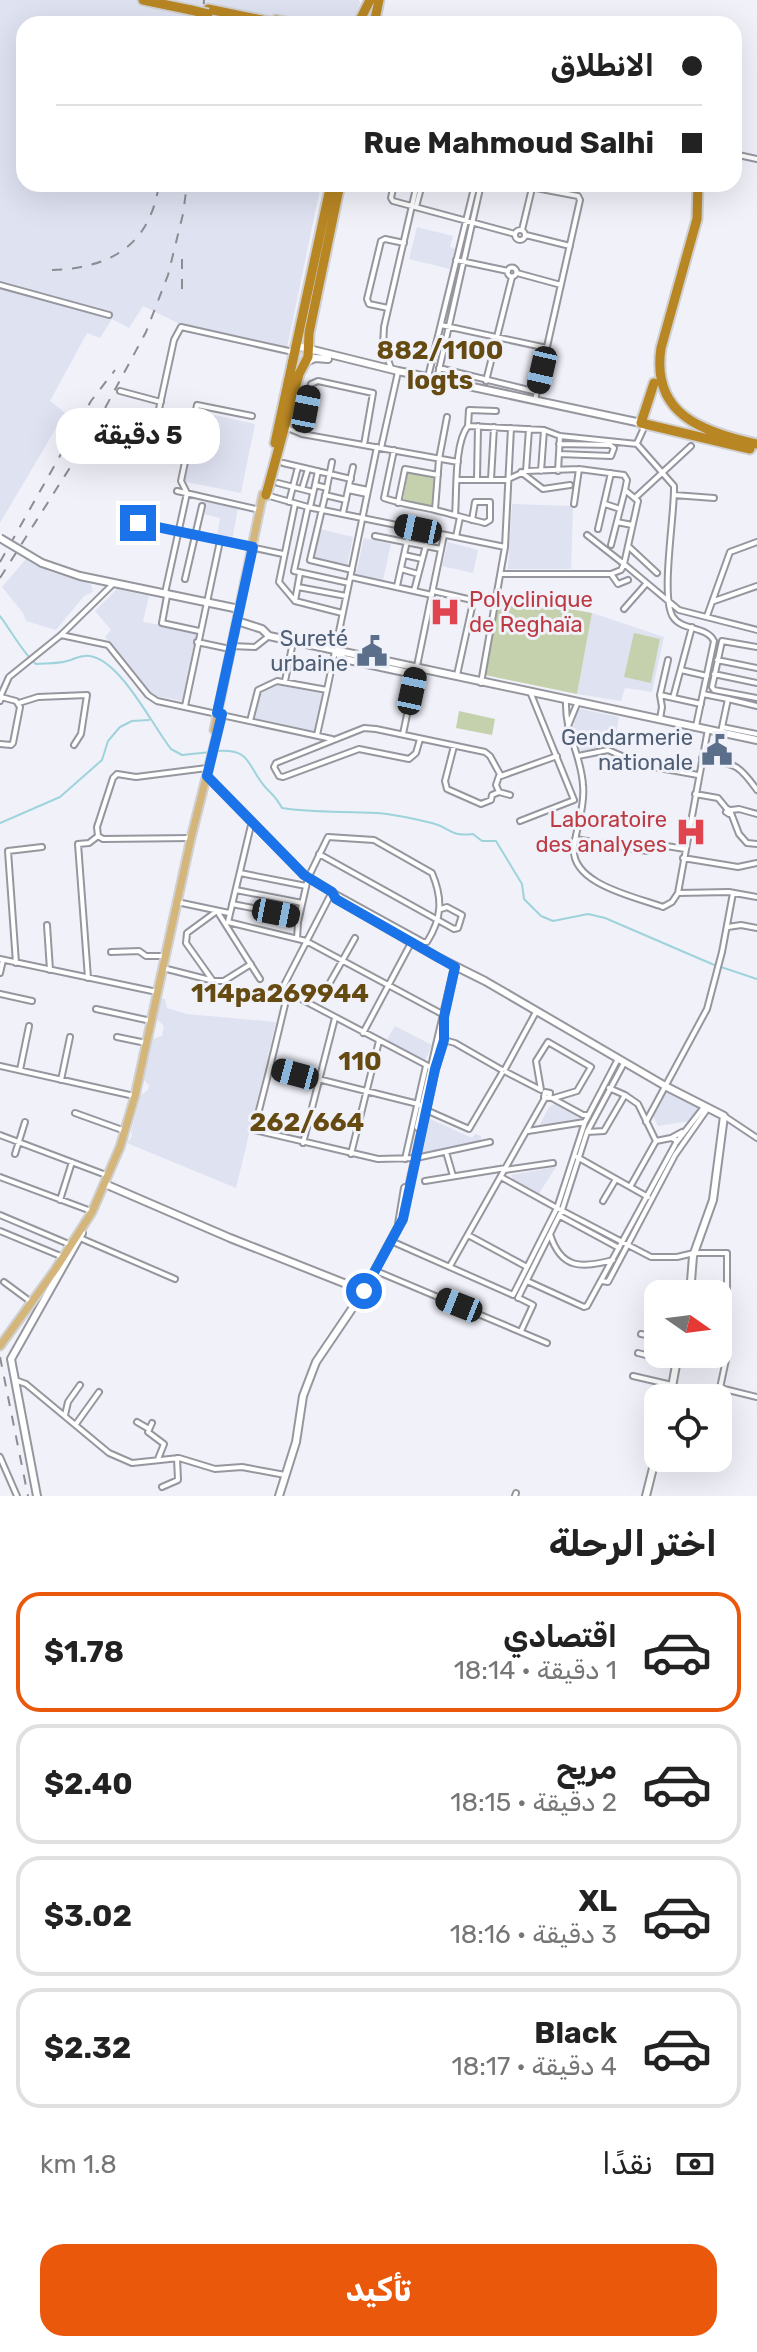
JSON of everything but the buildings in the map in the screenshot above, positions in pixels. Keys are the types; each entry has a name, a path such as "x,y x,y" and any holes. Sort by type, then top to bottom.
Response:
{"highway":[{"path":"143,0 229,16"},
{"path":"164,0 192,8"},
{"path":"264,494 282,426 329,192"},
{"path":"295,361 306,362 309,333 338,192"},
{"path":"695,192 692,219 654,351 654,383 641,423 757,450"},
{"path":"696,192 697,219 661,348 658,365 660,381 665,395 684,417 714,433 757,444"},
{"path":"654,383 673,415 693,429 727,444"}],"main road":[{"path":"0,1346 92,1212 125,1131 209,766 264,494"}],"street":[{"path":"392,192 391,200 515,234 519,240 526,235"},
{"path":"317,736 395,370 383,339 418,192"},
{"path":"437,379 464,262 474,192"},
{"path":"428,377 456,260 478,192"},
{"path":"515,234 522,230 531,192"},
{"path":"536,396 562,285 578,196 560,192"},
{"path":"522,230 526,235 570,246"},
{"path":"388,308 369,304 367,299 381,241 404,243"},
{"path":"456,260 562,285"},
{"path":"486,381 514,275"},
{"path":"0,287 109,315"},
{"path":"441,325 547,348"},
{"path":"132,447 147,449 151,446 174,340 181,327 295,361 308,347 328,355 395,370 536,396"},
{"path":"306,362 324,358 395,370"},
{"path":"439,368 641,423 643,430 637,444"},
{"path":"302,434 311,384 318,381 373,393 364,445"},
{"path":"120,391 161,402"},
{"path":"200,631 162,623 187,493 181,481 197,405 252,416"},
{"path":"456,537 458,462 469,410 496,411"},
{"path":"435,510 439,459 447,417"},
{"path":"282,426 302,434 458,462"},
{"path":"468,426 544,430 560,436 637,444 673,483 668,586 670,604 674,619 709,634 714,641 696,726"},
{"path":"477,479 478,426"},
{"path":"491,479 494,427"},
{"path":"481,683 505,547 511,428"},
{"path":"524,471 529,429"},
{"path":"541,471 544,430"},
{"path":"558,471 560,436"},
{"path":"559,444 610,445 614,448 611,456 559,454"},
{"path":"636,497 691,446"},
{"path":"394,450 384,498 398,503 472,520 488,522 490,502 475,502 472,520"},
{"path":"332,462 310,560 352,570"},
{"path":"283,463 351,479"},
{"path":"298,467 279,582 295,601 343,613"},
{"path":"343,513 353,467"},
{"path":"302,490 308,469"},
{"path":"398,503 405,469 438,475"},
{"path":"458,480 506,480 524,471 579,469 626,476 611,545"},
{"path":"574,504 579,469"},
{"path":"318,471 294,571 467,598 473,604 457,678"},
{"path":"524,471 543,489 570,485"},
{"path":"598,529 612,473"},
{"path":"278,483 313,492"},
{"path":"315,485 327,488"},
{"path":"349,488 367,492"},
{"path":"501,574 611,574 621,570 638,501 625,490"},
{"path":"177,491 261,510"},
{"path":"264,494 309,507 505,547"},
{"path":"325,495 346,500"},
{"path":"674,495 714,498"},
{"path":"605,504 620,509"},
{"path":"185,579 202,506"},
{"path":"617,522 632,525"},
{"path":"138,523 283,554"},
{"path":"403,734 444,535"},
{"path":"587,535 679,610 757,630"},
{"path":"375,536 441,549"},
{"path":"0,538 42,563 113,584 206,603 238,615 267,634 335,651 344,659 409,673 416,670 566,702 757,737"},
{"path":"185,706 220,541"},
{"path":"396,587 407,541"},
{"path":"706,617 730,552 757,542"},
{"path":"414,591 426,545"},
{"path":"628,546 657,573"},
{"path":"404,555 422,559"},
{"path":"400,569 418,574"},
{"path":"295,601 300,573"},
{"path":"611,574 618,584 628,580"},
{"path":"103,581 104,592"},
{"path":"719,582 728,596"},
{"path":"624,609 647,583"},
{"path":"74,745 81,734 87,695 38,697 19,703 0,698 6,680 61,635 113,584"},
{"path":"662,596 668,586"},
{"path":"713,602 757,586"},
{"path":"298,587 346,596"},
{"path":"673,698 692,627"},
{"path":"197,642 249,648 267,634"},
{"path":"61,635 108,645 150,697 335,739"},
{"path":"757,647 722,641 713,689 757,698"},
{"path":"285,681 293,642"},
{"path":"660,719 660,695 668,660"},
{"path":"717,660 757,668"},
{"path":"681,670 707,676"},
{"path":"714,674 757,683"},
{"path":"250,721 258,690 277,681 327,690"},
{"path":"520,821 574,800 531,694"},
{"path":"703,694 757,706"},
{"path":"660,695 701,704"},
{"path":"721,729 728,699"},
{"path":"566,702 567,728 578,756 584,790 573,850 577,863 596,882 663,907 672,902 678,893 708,729"},
{"path":"0,744 8,746 13,743 19,703"},
{"path":"567,728 577,704"},
{"path":"420,739 416,753 409,759 359,749 287,776 279,776 274,767 276,763 364,728 403,734 488,754 500,775"},
{"path":"454,746 445,781 447,789 481,804 490,801 492,795 499,792 510,795"},
{"path":"578,756 608,750 651,767 698,775"},
{"path":"499,792 496,785 500,775 557,756"},
{"path":"702,758 735,764 757,790"},
{"path":"98,836 97,827 114,775 136,777 209,766 252,821 307,882"},
{"path":"695,794 718,798 730,811 739,834 747,843 757,844"},
{"path":"730,811 739,809 757,814"},
{"path":"252,821 228,922 306,941 444,1016"},
{"path":"98,836 103,839 191,838"},
{"path":"88,978 78,844 89,843 98,836"},
{"path":"240,873 307,882 332,892 423,942 427,942 439,919 440,909 432,873 374,840 328,837 307,882 297,939"},
{"path":"575,839 647,851 648,843 685,849"},
{"path":"16,963 8,851 42,847"},
{"path":"319,854 456,929 463,919 462,915 447,907 440,909"},
{"path":"683,858 738,867 757,863"},
{"path":"236,890 302,903"},
{"path":"332,892 282,989 431,1067"},
{"path":"332,892 336,899 412,943 479,977 621,1061 724,1116 757,1138"},
{"path":"678,893 733,893 757,897"},
{"path":"646,1122 704,1015 722,952 733,893"},
{"path":"177,902 230,914"},
{"path":"232,904 299,917"},
{"path":"217,911 260,979"},
{"path":"213,981 185,939 189,930 217,911"},
{"path":"47,925 50,970"},
{"path":"727,927 741,925 757,928"},
{"path":"328,986 355,938"},
{"path":"363,1033 412,943"},
{"path":"111,952 139,951 146,956 166,956"},
{"path":"0,973 2,959 157,992"},
{"path":"163,968 224,981 251,964"},
{"path":"279,1496 296,1442 303,1396 316,1362 364,1291 399,1224 422,1107 431,1067 442,1038 455,967"},
{"path":"288,992 254,1130 378,1159 411,1158 490,1142"},
{"path":"0,994 32,1001"},
{"path":"96,1009 151,1021"},
{"path":"270,1067 422,1107 469,1129 537,1011"},
{"path":"303,1143 335,1018"},
{"path":"20,1070 29,1026"},
{"path":"61,1080 70,1037"},
{"path":"117,1037 146,1043"},
{"path":"442,1038 588,1115"},
{"path":"351,1154 379,1041"},
{"path":"450,1266 547,1095 536,1061 548,1042 591,1067 577,1091 547,1095"},
{"path":"515,1296 527,1281 550,1234 587,1132 621,1061"},
{"path":"577,1157 588,1115 621,1061"},
{"path":"0,1066 135,1096"},
{"path":"609,1088 638,1104 656,1141"},
{"path":"587,1132 604,1131 625,1095"},
{"path":"605,1281 613,1260 624,1246 676,1143 706,1107"},
{"path":"527,1281 584,1307 605,1281 675,1155 706,1107"},
{"path":"75,1113 125,1131"},
{"path":"691,1280 694,1253 710,1212 724,1116"},
{"path":"15,1154 25,1122"},
{"path":"528,1131 585,1122"},
{"path":"630,1187 656,1141 671,1138 689,1126"},
{"path":"0,1135 109,1176"},
{"path":"671,1138 676,1143"},
{"path":"446,1151 453,1176"},
{"path":"577,1157 648,1197"},
{"path":"60,1200 72,1162"},
{"path":"425,1181 553,1163"},
{"path":"0,1177 92,1212 14,1352 11,1366 37,1496"},
{"path":"501,1177 558,1212 651,1257 728,1254 727,1355 722,1384"},
{"path":"603,1201 616,1179"},
{"path":"105,1184 364,1291"},
{"path":"515,1296 527,1267 558,1212"},
{"path":"0,1215 71,1245"},
{"path":"0,1231 63,1257"},
{"path":"550,1234 554,1246 566,1260 585,1267 613,1260"},
{"path":"468,1235 527,1267"},
{"path":"80,1238 175,1279"},
{"path":"391,1241 533,1305 521,1331"},
{"path":"375,1271 547,1343"},
{"path":"4,1282 32,1303"},
{"path":"638,1353 644,1355"},
{"path":"633,1376 654,1384"},
{"path":"15,1380 26,1384 109,1453 122,1460 132,1463 177,1458 215,1469 242,1467 286,1475"},
{"path":"65,1415 68,1402 80,1385"},
{"path":"76,1424 99,1392"},
{"path":"732,1392 757,1397"},
{"path":"137,1422 149,1429"},
{"path":"152,1423 148,1432 164,1444 158,1459"},
{"path":"0,1457 17,1496"},
{"path":"162,1487 178,1480 177,1458"},
{"path":"646,1496 652,1472"}],"shaded area":[{"path":"0,0 359,0 355,16 16,16 16,192 319,192 287,348 180,324 143,306 129,328 112,319 100,338 87,333 50,401 65,413 0,523"},
{"path":"417,227 453,236 450,247 455,249 450,269 409,259"},
{"path":"197,411 255,424 241,493 182,481"},
{"path":"205,501 238,508 232,540 217,536 220,518 203,514"},
{"path":"512,504 573,506 571,569 508,569"},
{"path":"320,529 353,537 347,566 313,558"},
{"path":"364,538 391,544 383,580 356,574"},
{"path":"448,542 478,550 473,573 442,566"},
{"path":"26,559 51,572 91,584 93,592 84,596 56,630 26,621 2,587"},
{"path":"117,589 149,596 143,622 197,631 182,701 151,695 105,637 111,630 95,611"},
{"path":"592,613 664,637 652,692 625,688 621,701 577,694"},
{"path":"278,685 323,694 315,731 255,718 260,694"},
{"path":"581,709 619,717 614,747 581,751 573,729 574,711"},
{"path":"161,998 165,999 167,1008 187,1014 276,1022 236,1188 127,1143 132,1136 141,1095 148,1090 149,1085 144,1080 153,1039 162,1036 164,1026 157,1019"},
{"path":"395,1026 432,1045 425,1061 386,1041"},
{"path":"667,1091 701,1107 690,1121 658,1126 653,1116"},
{"path":"555,1104 580,1121 538,1128 549,1107"},
{"path":"428,1118 472,1138 475,1134 481,1136 481,1142 421,1155"},
{"path":"556,1167 538,1195 514,1181 511,1175"}],"green space":[{"path":"408,472 435,477 432,511 402,505"},
{"path":"497,596 592,613 577,694 485,675"},
{"path":"634,633 660,639 651,683 624,677"},
{"path":"459,711 495,719 492,735 456,728"}],"waterway":[{"path":"0,616 36,664 63,662 83,656 102,660 135,695 171,749 182,755 211,752"},
{"path":"0,823 60,797 102,760 108,741 120,727 132,721 149,720"},
{"path":"217,751 237,753 248,760 282,808 390,814 432,823 454,833 473,834 482,841 496,841 522,884 524,899 541,916 553,921 588,914 605,918 712,964 757,979"}],"railway":[{"path":"203,16 204,0"},
{"path":"52,270 92,264 124,250 147,223 157,192"},
{"path":"0,578 90,436 146,332 168,275 186,192"},
{"path":"182,250 182,289"},
{"path":"0,562 91,401 115,370"},
{"path":"0,1357 28,1496"}],"place":[{"name":"Polyclinique de Reghaïa","path":"445,612"},
{"name":"Sureté urbaine","path":"372,651"},
{"name":"Gendarmerie nationale","path":"717,750"},
{"name":"Laboratoire des analyses","path":"691,832"}],"district":[{"name":"882/1100 logts","path":"440,365"},
{"name":"114pa269944","path":"280,993"},
{"name":"110","path":"360,1061"},
{"name":"262/664","path":"307,1122"}],"route":[{"path":"138,523 253,547 217,713 222,714 207,776 304,875 332,892 336,899 455,967 444,1017 445,1036 403,1219 364,1291"}]}
